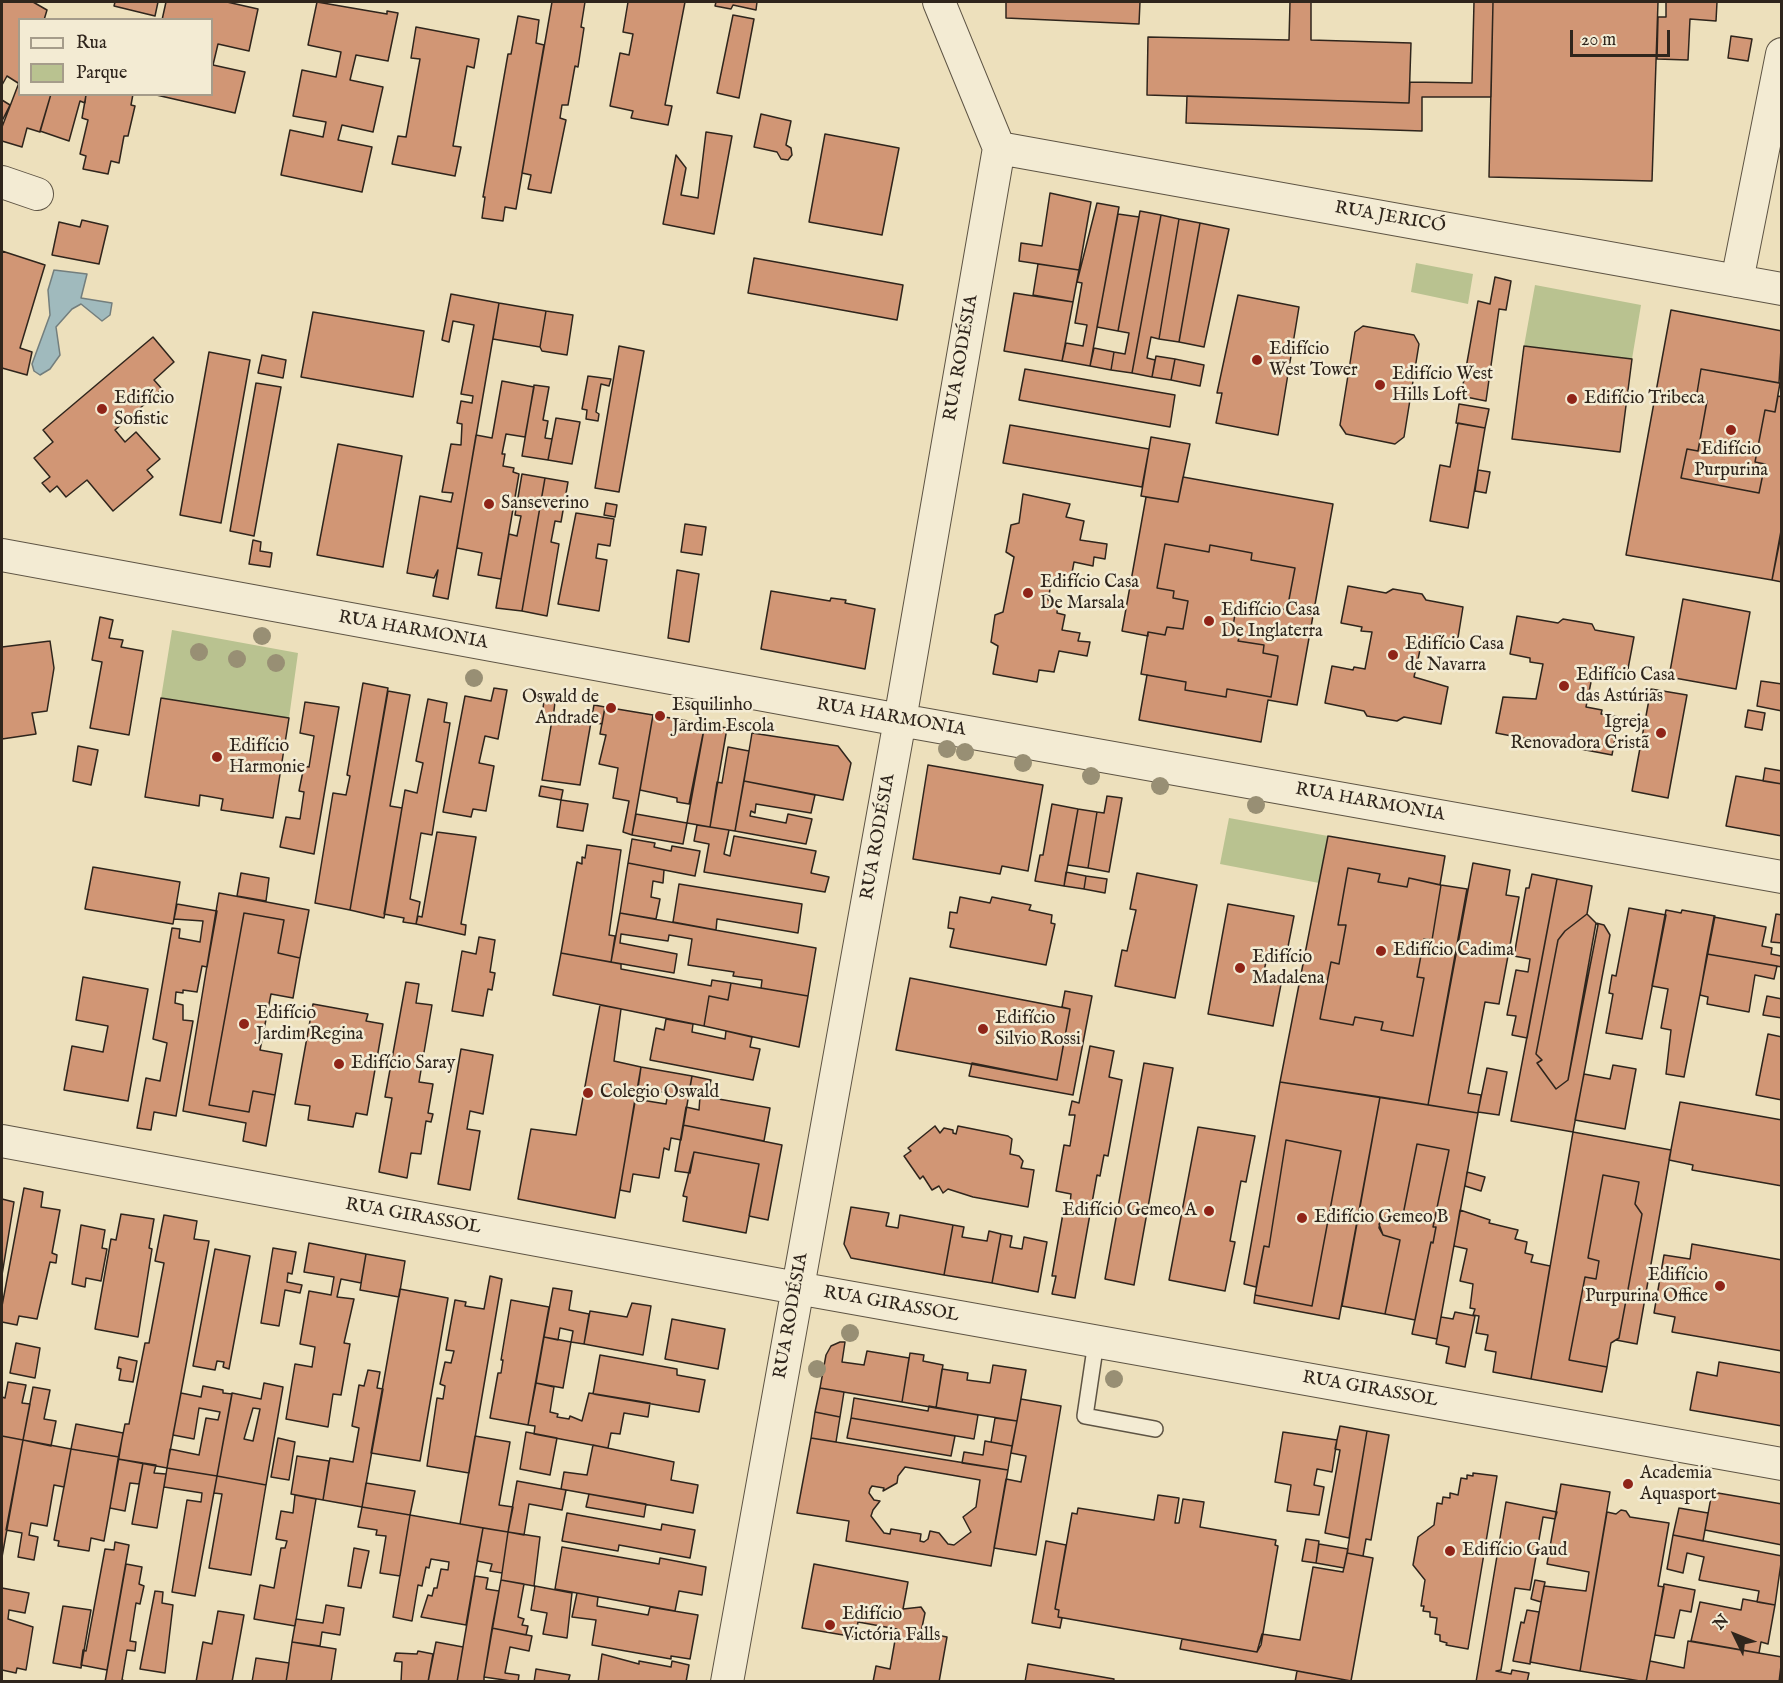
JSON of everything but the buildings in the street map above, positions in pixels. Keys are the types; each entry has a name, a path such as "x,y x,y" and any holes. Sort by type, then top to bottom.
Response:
{"street":[{"path":"939,2 999,148"},
{"path":"1737,281 1782,54"},
{"name":"RUA JERICÓ","path":"999,148 1782,289"},
{"name":"RUA RODÉSIA","path":"727,1682 900,720 999,148"},
{"path":"2,182 37,194"},
{"name":"RUA HARMONIA","path":"7,563 1782,877"},
{"name":"RUA GIRASSOL","path":"2,1142 797,1288 1782,1464"}],"lane":[{"path":"1096,1342 1085,1416 1155,1430"}],"green space":[{"path":"1416,263 1473,274 1468,304 1411,292"},
{"path":"1535,285 1641,305 1632,359 1524,346"},
{"path":"172,630 298,653 289,718 161,698"},
{"path":"1229,818 1328,836 1319,883 1220,864"}],"water":[{"path":"54,270 87,274 81,298 112,303 110,315 102,321 81,304 72,309 56,327 60,355 50,369 40,375 34,371 32,364 50,315 48,290"}],"place":[{"name":"Edifício West Tower","path":"1257,360"},
{"name":"Edifício West Hills Loft","path":"1380,385"},
{"name":"Edifício Tribeca","path":"1572,399"},
{"name":"Edifício Sofistic","path":"102,409"},
{"name":"Edifício Purpurina","path":"1731,430"},
{"name":"Sanseverino","path":"489,504"},
{"name":"Edifício Casa De Marsala","path":"1028,593"},
{"name":"Edifício Casa De Inglaterra","path":"1209,621"},
{"name":"Edifício Casa de Navarra","path":"1393,655"},
{"name":"Edifício Casa das Astúrias","path":"1564,686"},
{"name":"Oswald de Andrade","path":"611,708"},
{"name":"Esquilinho Jardim Escola","path":"660,716"},
{"name":"Igreja Renovadora Cristã","path":"1661,733"},
{"name":"Edifício Harmonie","path":"217,757"},
{"name":"Edifício Cadima","path":"1381,951"},
{"name":"Edifício Madalena","path":"1240,968"},
{"name":"Edifício Jardim Regina","path":"244,1024"},
{"name":"Edifício Silvio Rossi","path":"983,1029"},
{"name":"Edifício Saray","path":"339,1064"},
{"name":"Colegio Oswald","path":"588,1093"},
{"name":"Edifício Gemeo A","path":"1209,1211"},
{"name":"Edifício Gemeo B","path":"1302,1218"},
{"name":"Edifício Purpurina Office","path":"1720,1286"},
{"name":"Academia Aquasport","path":"1628,1484"},
{"name":"Edifício Gaud","path":"1450,1551"},
{"name":"Edifício Victória Falls","path":"830,1625"}]}
